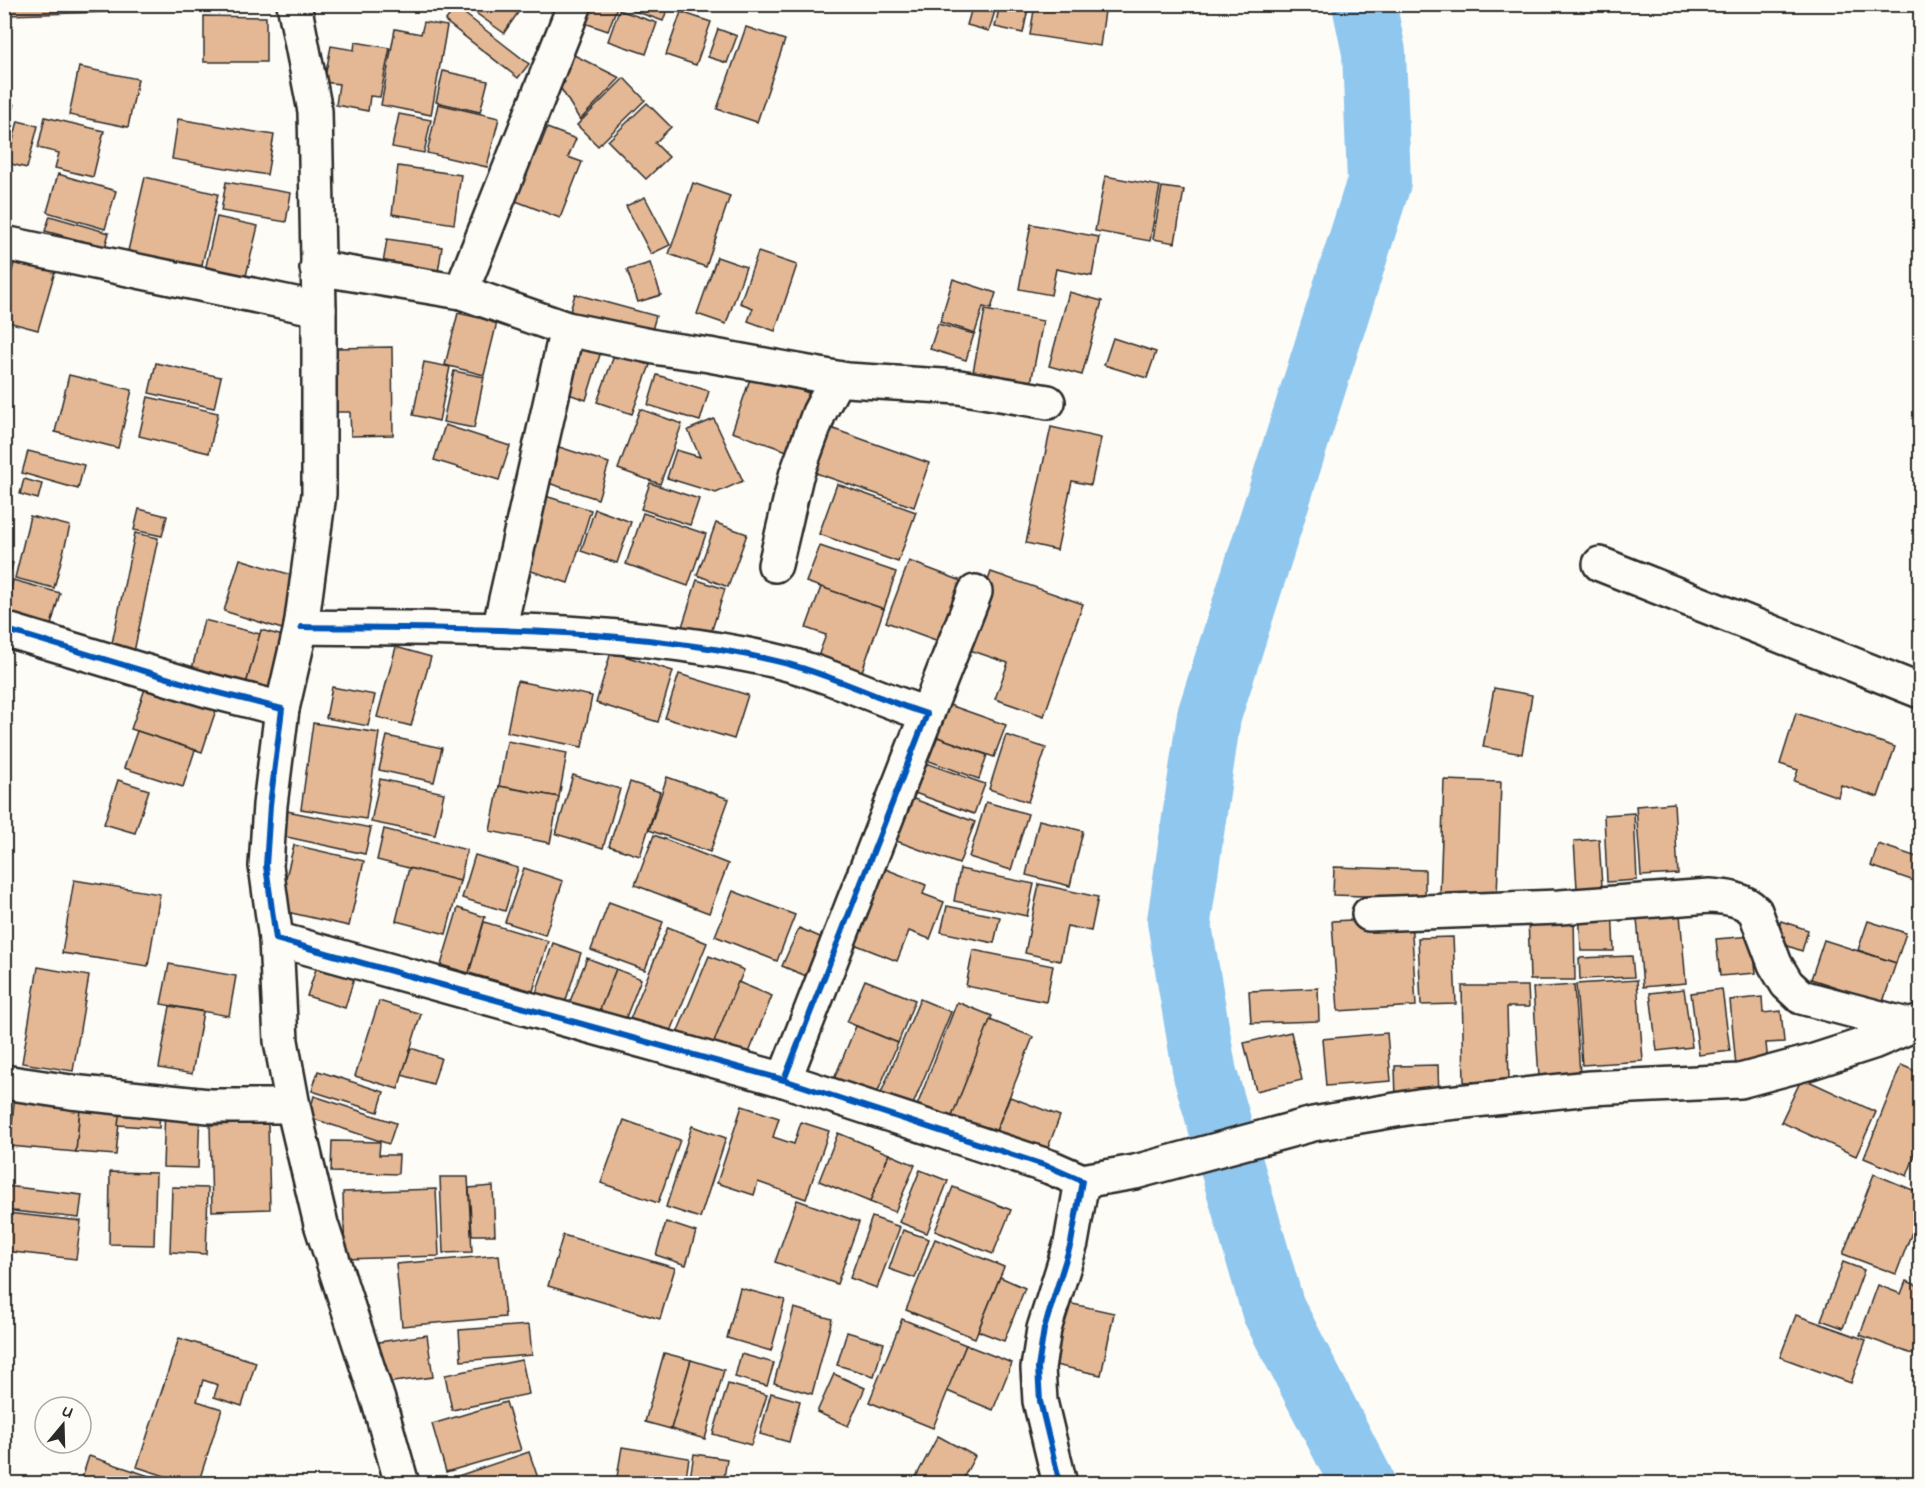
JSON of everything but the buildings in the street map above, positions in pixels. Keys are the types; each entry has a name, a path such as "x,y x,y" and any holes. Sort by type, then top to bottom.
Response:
{"street":[{"path":"294,4 315,111 319,309 319,494 301,627 282,709 270,805 266,866 276,939 281,1041 293,1106 321,1224 380,1406 402,1484"},
{"path":"461,292 575,4"},
{"path":"4,243 319,309"},
{"path":"317,268 461,292 567,329 660,348 837,379 959,387 1048,402"},
{"path":"499,630 567,329"},
{"path":"775,565 796,476 819,414 837,379"},
{"path":"1600,564 1920,691"},
{"path":"784,1080 975,592"},
{"path":"301,627 499,630 632,639 698,647 774,661 830,677 927,714"},
{"path":"4,628 207,690 282,709"},
{"path":"1369,914 1560,907 1710,896 1728,897 1750,906 1755,911 1775,964 1787,984 1801,997 1916,1024"},
{"path":"276,939 784,1080 1050,1167 1082,1181 1135,1172 1313,1124 1419,1106 1590,1088 1740,1081 1821,1059 1873,1042 1916,1024"},
{"path":"4,1082 71,1092 209,1106 293,1106"},
{"path":"1060,1484 1041,1401 1038,1368 1044,1329 1071,1243 1082,1181"}],"waterway":[{"path":"1363,1484 1273,1309 1205,1074 1179,921 1209,716 1379,182 1374,52 1364,4"}],"cycle path":[{"path":"301,627 478,629 597,635 714,649 792,665 927,714 784,1080"},
{"path":"4,629 207,690 282,709 270,805 266,866 276,939 784,1080 1050,1167 1082,1181 1071,1243 1044,1329 1038,1368 1040,1401 1060,1484"}]}
